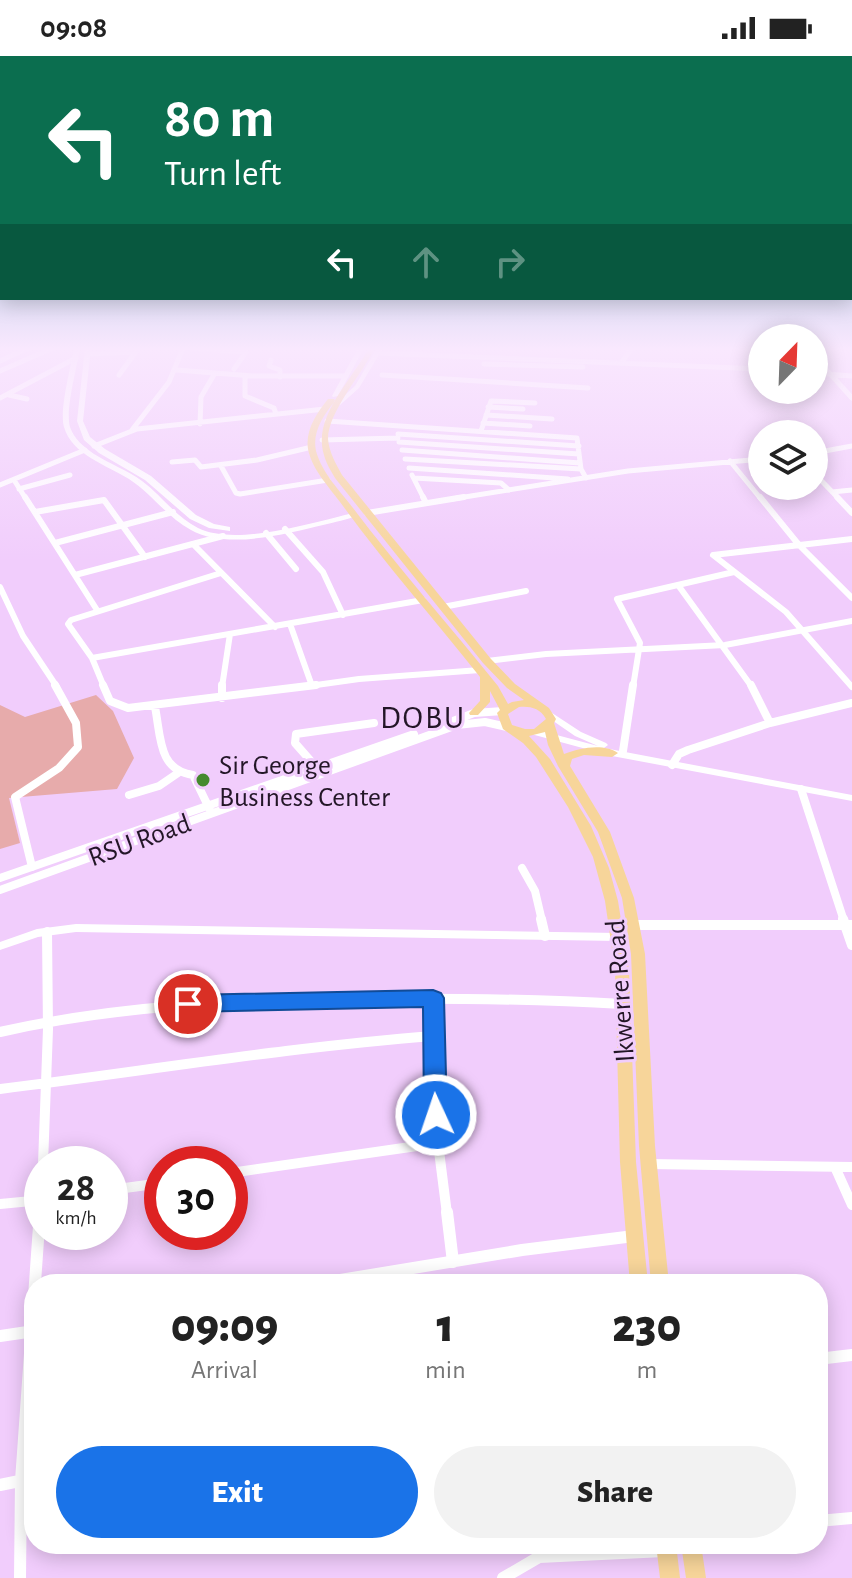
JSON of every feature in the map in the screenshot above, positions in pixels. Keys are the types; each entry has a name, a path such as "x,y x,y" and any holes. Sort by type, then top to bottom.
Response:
{"main road":[{"path":"66,419 73,440 135,480 198,531 223,536 266,533 352,512"},
{"path":"80,419 94,446 148,478 193,517 218,528 247,529 352,512"},
{"path":"319,419 314,428 312,447 328,480 482,672 504,710"},
{"path":"327,421 322,440 329,463 487,661 511,686 539,706 550,725 534,732 509,728 501,718 504,710"},
{"path":"474,713 483,706 487,696 482,672"},
{"path":"504,710 524,703 539,706"},
{"name":"Ikwerre Road","path":"550,725 564,766 604,832 621,874 633,925 659,1274"},
{"name":"Ikwerre Road","path":"509,728 537,749 592,841 611,897 618,937 638,1274"},
{"path":"564,766 567,757 577,752 618,752"},
{"path":"668,1554 670,1578"},
{"path":"692,1554 696,1578"}],"street":[{"path":"132,430 141,419"},
{"path":"199,419 200,424"},
{"path":"94,446 132,430 238,419"},
{"path":"481,431 484,419"},
{"path":"327,421 577,438 580,466 586,478"},
{"path":"483,423 530,426"},
{"path":"400,425 402,450 426,503"},
{"path":"399,438 579,454"},
{"path":"322,440 399,438 579,446"},
{"path":"828,450 852,446"},
{"path":"172,462 195,460 201,467 221,466 312,447"},
{"path":"0,485 85,450"},
{"path":"402,450 580,466"},
{"path":"405,459 580,466"},
{"path":"367,513 571,480 748,460"},
{"path":"730,461 799,545 852,598"},
{"path":"221,466 236,493 240,494 328,480"},
{"path":"409,468 571,480"},
{"path":"19,489 70,475"},
{"path":"414,478 501,483 509,490"},
{"path":"14,480 97,610"},
{"path":"828,488 852,513"},
{"path":"832,492 852,490"},
{"path":"35,512 100,499 145,557"},
{"path":"55,543 173,512"},
{"path":"285,529 323,572 343,615"},
{"path":"266,533 296,569"},
{"path":"75,575 223,536"},
{"path":"852,539 713,555 771,599 807,632 852,687"},
{"path":"193,544 275,627"},
{"path":"618,752 640,649 639,636 617,599 734,572"},
{"path":"221,573 97,610 68,624 92,658 110,701 117,706 155,707 312,686 482,672"},
{"path":"678,585 749,681 770,723"},
{"path":"0,587 25,641 50,676 75,722 79,739 77,749 67,761 15,797 32,867"},
{"path":"443,607 526,591"},
{"path":"92,658 423,600"},
{"path":"487,661 724,645 807,632 852,621"},
{"path":"290,624 312,686"},
{"path":"222,698 223,668 230,634"},
{"path":"673,763 688,750 770,723 852,703"},
{"path":"155,707 167,764 178,773 193,775 209,809"},
{"name":"RSU Road","path":"0,890 317,768 474,713 504,710"},
{"name":"RSU Road","path":"0,878 457,725 485,722 509,728"},
{"path":"317,768 295,743 296,734 374,723"},
{"path":"550,725 618,752"},
{"path":"550,725 618,752 801,789 852,796"},
{"path":"673,763 852,796"},
{"path":"129,795 166,783 178,773"},
{"path":"801,789 809,820 849,925 852,945"},
{"path":"522,868 535,891 545,936"},
{"path":"633,925 849,925"},
{"path":"0,946 47,932 76,928 618,937"},
{"path":"44,1146 47,932"},
{"path":"433,998 438,1143 453,1262"},
{"path":"0,1032 48,1020 216,1001 433,998 622,1004"},
{"path":"0,1089 319,1045 434,1036"},
{"path":"248,1170 438,1143"},
{"path":"649,1164 852,1167"},
{"path":"835,1167 852,1205"},
{"path":"0,1204 24,1202"},
{"path":"378,1274 634,1236"},
{"path":"36,1274 38,1250"},
{"path":"0,1336 24,1333"},
{"path":"828,1358 852,1355"},
{"path":"0,1485 24,1481"},
{"path":"828,1520 852,1518"},
{"path":"20,1578 24,1522"},
{"path":"503,1578 539,1557 567,1554"}],"shaded area":[{"path":"96,695 113,711 134,758 117,789 9,798 20,843 0,849 0,705 25,717"}],"place":[{"name":"Sir George Business Center","path":"203,780"}],"district":[{"name":"DOBU","path":"423,717"}],"route":[{"path":"188,1004 433,998 436,1115"}]}
